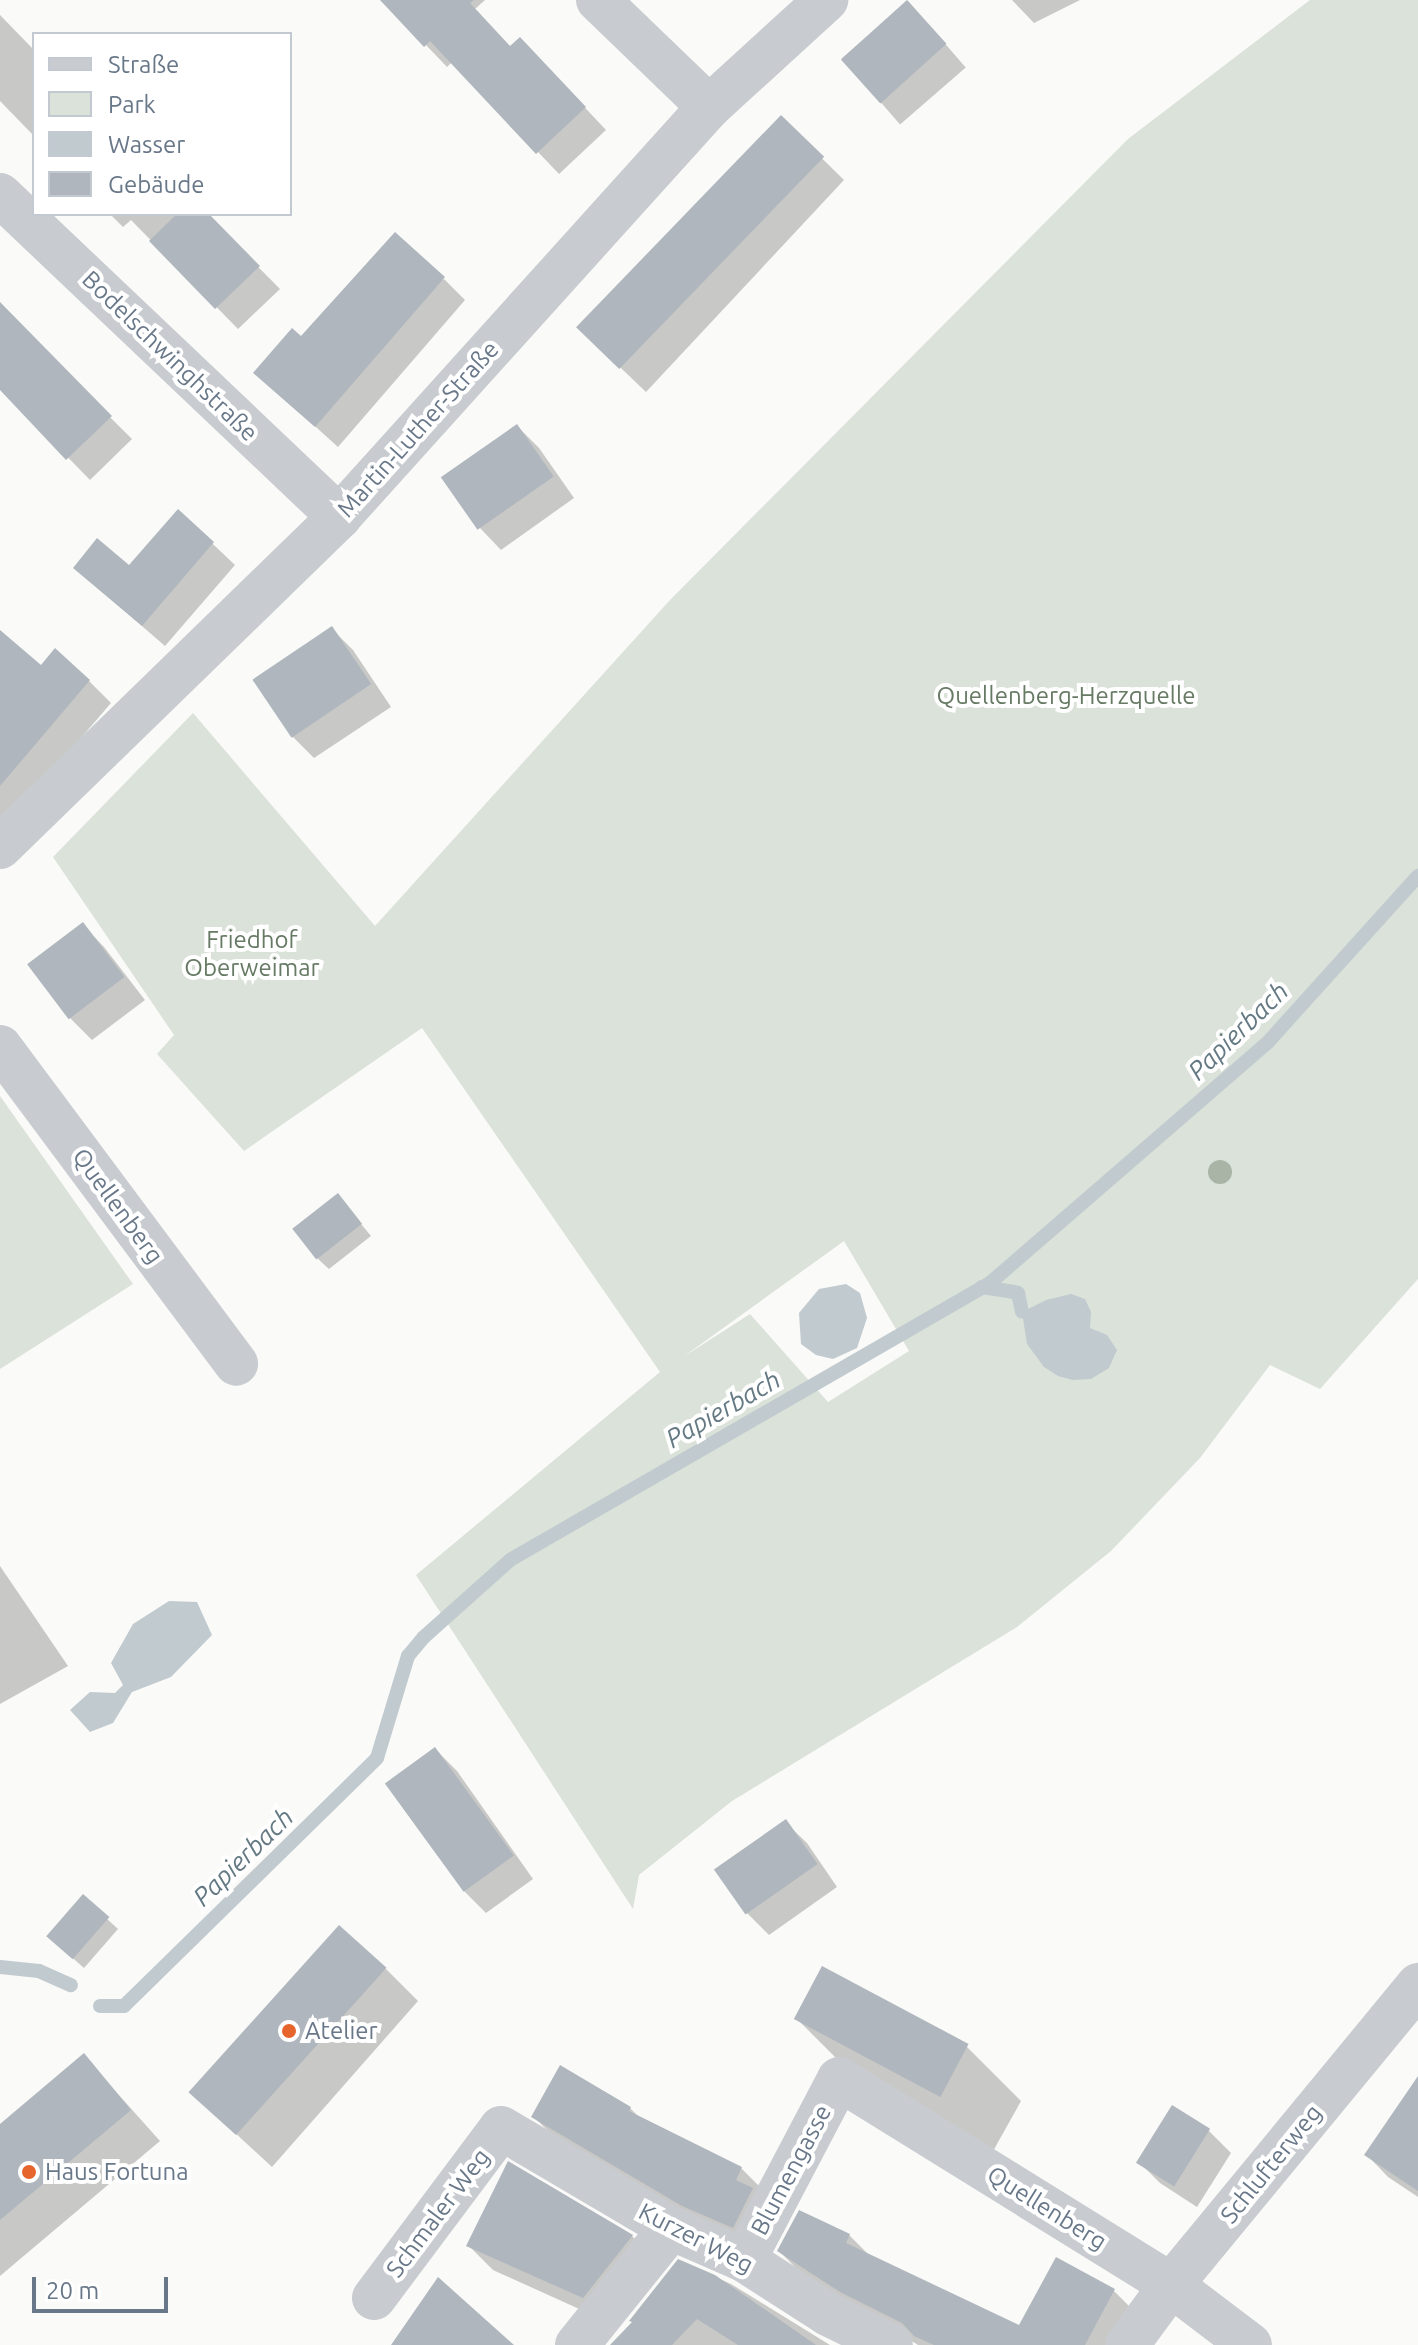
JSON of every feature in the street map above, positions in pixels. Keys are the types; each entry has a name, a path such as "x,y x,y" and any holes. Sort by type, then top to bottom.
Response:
{"street":[{"path":"598,0 709,107"},
{"name":"Martin-Luther-Straße","path":"0,847 339,517 709,107 826,0"},
{"name":"Bodelschwinghstraße","path":"0,195 339,517"},
{"name":"Quellenberg","path":"0,1047 236,1364"},
{"name":"Schlufterweg","path":"1127,2345 1171,2285 1418,1985"},
{"name":"Quellenberg","path":"839,2079 1171,2285 1250,2345"},
{"name":"Blumengasse","path":"744,2260 839,2079"},
{"name":"Kurzer Weg","path":"501,2128 671,2228 744,2260 828,2314 842,2334 891,2345"},
{"name":"Schmaler Weg","path":"374,2298 501,2128"},
{"path":"577,2345 671,2228"}],"green space":[{"name":"Quellenberg-Herzquelle","path":"1310,0 1418,0 1418,1279 1320,1389 1270,1365 1200,1458 1111,1551 1017,1627 732,1801 639,1875 633,1909 416,1575 660,1372 422,1028 244,1151 157,1054 174,1035 53,857 193,713 375,926 670,600 1128,139","holes":["844,1241 909,1351 828,1402 750,1314 683,1357"]},
{"path":"0,1096 133,1284 0,1369"}],"water":[{"path":"846,1284 860,1293 867,1318 857,1348 833,1359 816,1355 801,1344 799,1313 819,1289"},
{"path":"1071,1294 1085,1299 1091,1312 1090,1328 1107,1335 1117,1350 1109,1368 1091,1379 1073,1380 1058,1376 1044,1367 1027,1344 1022,1312 1046,1300"},
{"path":"169,1601 197,1602 212,1635 171,1677 132,1692 113,1723 90,1732 70,1710 90,1692 115,1693 123,1685 111,1663 133,1624"}],"building":[{"path":"380,0 474,0 470,3 510,46 520,37 586,107 536,154 430,41 424,47"},
{"path":"907,0 946,44 880,103 841,60"},
{"path":"781,115 824,157 619,369 576,327"},
{"path":"175,216 211,216 260,266 215,309 149,241"},
{"path":"395,232 445,277 315,427 253,373 292,328 301,336"},
{"path":"0,302 112,416 66,460 0,390"},
{"path":"517,424 554,476 478,530 441,477"},
{"path":"178,509 214,542 142,626 73,568 97,538 129,565"},
{"path":"332,626 371,684 292,738 252,680"},
{"path":"0,630 41,665 55,648 90,680 0,786"},
{"path":"83,922 125,977 69,1019 27,964"},
{"path":"338,1193 362,1224 316,1259 292,1229"},
{"path":"435,1747 514,1855 464,1892 385,1783"},
{"path":"786,1819 818,1864 745,1915 714,1869"},
{"path":"83,1894 109,1917 73,1959 46,1936"},
{"name":"Atelier","path":"339,1925 387,1968 236,2135 188,2092"},
{"path":"822,1966 969,2044 940,2097 794,2019"},
{"name":"Haus Fortuna","path":"84,2053 131,2110 0,2220 0,2124"},
{"path":"560,2065 631,2107 629,2111 742,2167 736,2180 753,2188 733,2228 682,2206 531,2117"},
{"path":"1418,2076 1418,2191 1364,2155"},
{"path":"1172,2105 1210,2129 1174,2187 1136,2163"},
{"path":"508,2161 633,2235 583,2298 466,2246"},
{"path":"799,2210 850,2234 846,2243 1019,2325 1056,2257 1115,2289 1085,2345 934,2345 914,2336 902,2323 840,2292 777,2251"},
{"path":"678,2259 715,2275 816,2345 738,2345 697,2319 672,2345 610,2345 632,2322 629,2321"},
{"path":"438,2277 514,2345 391,2345"}],"waterway":[{"name":"Papierbach","path":"100,2006 124,2006 377,1758 408,1656 424,1637 510,1560 990,1283 1268,1042 1418,876"},
{"path":"982,1287 1018,1293 1022,1312"},
{"name":"Papierbach","path":"0,1967 39,1971 71,1985"}],"place":[{"name":"Atelier","path":"289,2031"},
{"name":"Haus Fortuna","path":"29,2172"}],"park label":[{"name":"Friedhof Oberweimar","path":"252,954"}]}
